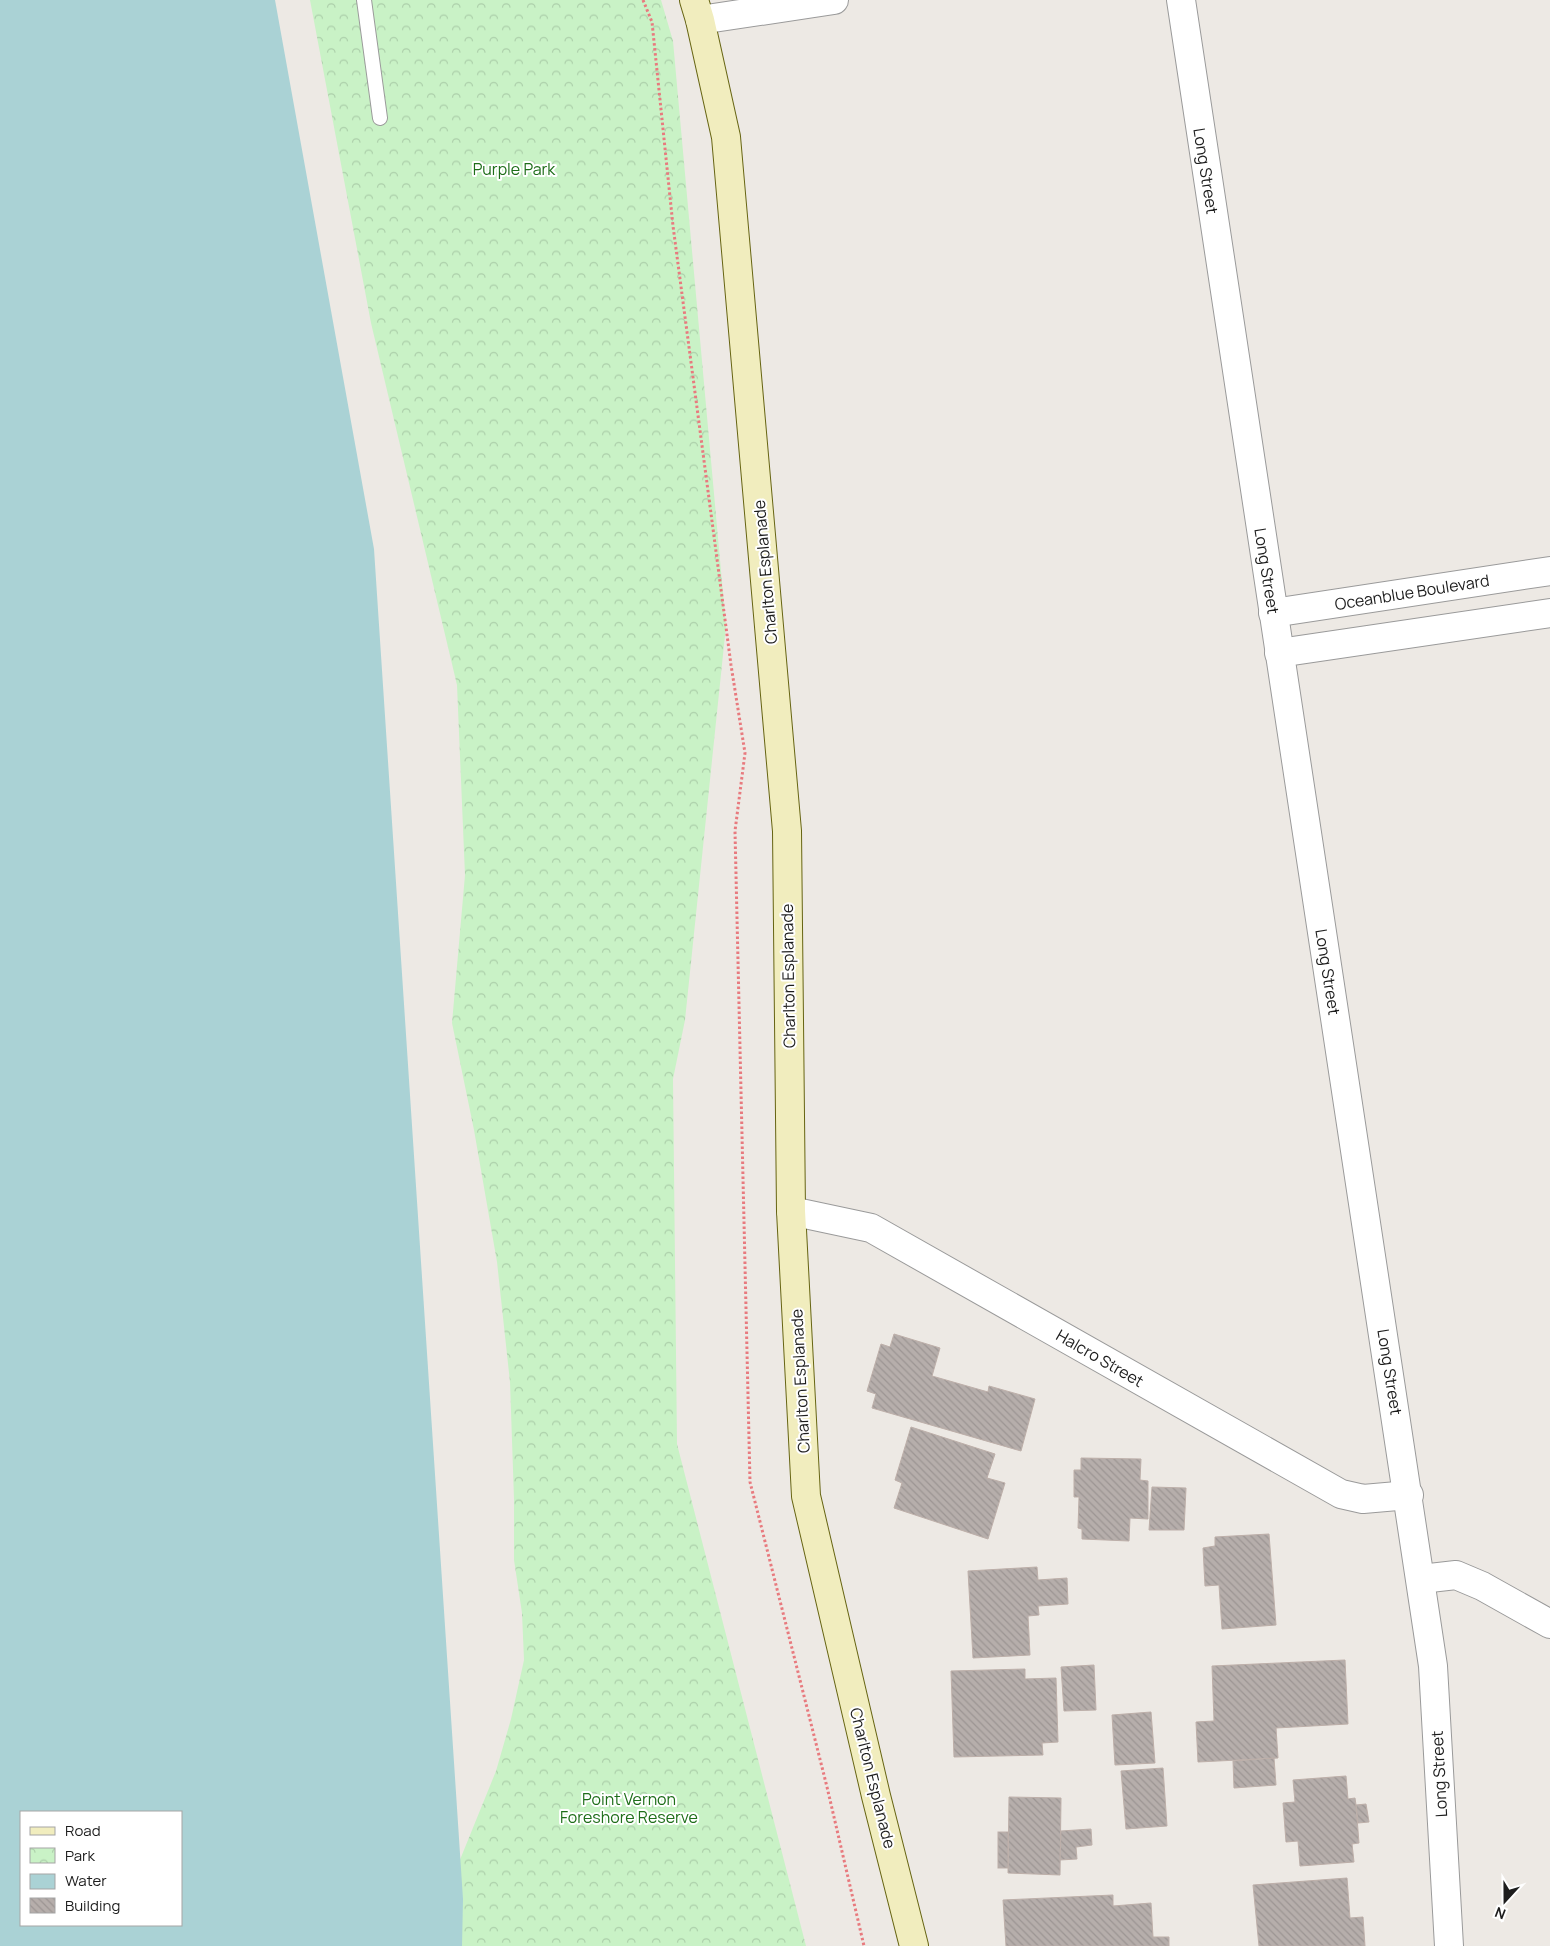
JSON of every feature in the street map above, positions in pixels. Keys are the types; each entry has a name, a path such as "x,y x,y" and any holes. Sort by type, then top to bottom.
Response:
{"street":[{"path":"697,10 834,0"},
{"name":"Long Street","path":"1181,0 1421,1578 1433,1666 1448,1946"},
{"name":"Charlton Esplanade","path":"697,10 726,137 787,831 791,1211 806,1496 876,1796 914,1946"},
{"name":"Oceanblue Boulevard","path":"1273,613 1550,571"},
{"path":"1279,653 1550,613"},
{"name":"Halcro Street","path":"791,1211 871,1228 1342,1494 1363,1499 1408,1495"},
{"path":"1421,1578 1456,1575 1482,1586 1550,1624"}],"lane":[{"path":"364,0 380,118"}],"path":[{"path":"643,0 652,22 673,226 731,665 745,753 735,830 750,1482 827,1787 864,1946"}],"green space":[{"path":"310,0 661,0 673,41 726,626 685,1020 673,1079 677,1444 806,1946 425,1946 496,1771 511,1719 524,1660 522,1613 514,1560 510,1382 497,1262 474,1130 452,1023 465,875 457,685 371,323"}],"water":[{"path":"0,0 275,0 374,549 463,1899 462,1946 0,1946"}],"building":[{"path":"894,1334 940,1348 932,1376 988,1392 989,1386 1035,1399 1021,1451 872,1408 876,1394 867,1391 881,1344 890,1347"},
{"path":"911,1427 995,1454 987,1478 1005,1483 988,1539 894,1508 902,1483 895,1480"},
{"path":"1081,1458 1141,1459 1140,1480 1148,1481 1148,1519 1130,1518 1129,1541 1082,1539 1082,1529 1078,1528 1079,1497 1074,1497 1074,1470 1081,1470"},
{"path":"1152,1487 1186,1488 1184,1530 1149,1530"},
{"path":"1269,1534 1276,1625 1222,1629 1219,1585 1205,1586 1203,1548 1215,1546 1215,1537"},
{"path":"1037,1567 1038,1580 1067,1578 1068,1604 1038,1606 1039,1615 1028,1616 1030,1655 973,1658 968,1571"},
{"path":"1345,1660 1348,1724 1276,1728 1278,1758 1198,1762 1196,1722 1214,1721 1212,1666"},
{"path":"1094,1665 1096,1710 1064,1711 1061,1667"},
{"path":"1025,1669 1025,1679 1056,1678 1058,1742 1042,1743 1043,1755 954,1757 951,1671"},
{"path":"1151,1712 1155,1763 1115,1765 1112,1715"},
{"path":"1274,1758 1276,1785 1234,1788 1233,1761"},
{"path":"1163,1768 1167,1826 1126,1829 1121,1771"},
{"path":"1346,1776 1348,1799 1355,1798 1356,1805 1359,1843 1352,1844 1354,1862 1300,1866 1298,1841 1286,1842 1283,1803 1295,1802 1293,1780"},
{"path":"1009,1797 1061,1798 1060,1875 1008,1873"},
{"path":"1366,1804 1369,1822 1358,1823 1356,1805"},
{"path":"1091,1829 1092,1845 1076,1847 1077,1859 1060,1860 1061,1831"},
{"path":"998,1832 1008,1832 1008,1868 998,1868"},
{"path":"1347,1878 1350,1918 1363,1917 1365,1946 1259,1946 1253,1885"},
{"path":"1113,1895 1113,1906 1151,1903 1153,1937 1169,1937 1169,1946 1006,1946 1003,1900"}],"park label":[{"name":"Purple Park","path":"514,169"},
{"name":"Point Vernon Foreshore Reserve","path":"629,1808"}]}
